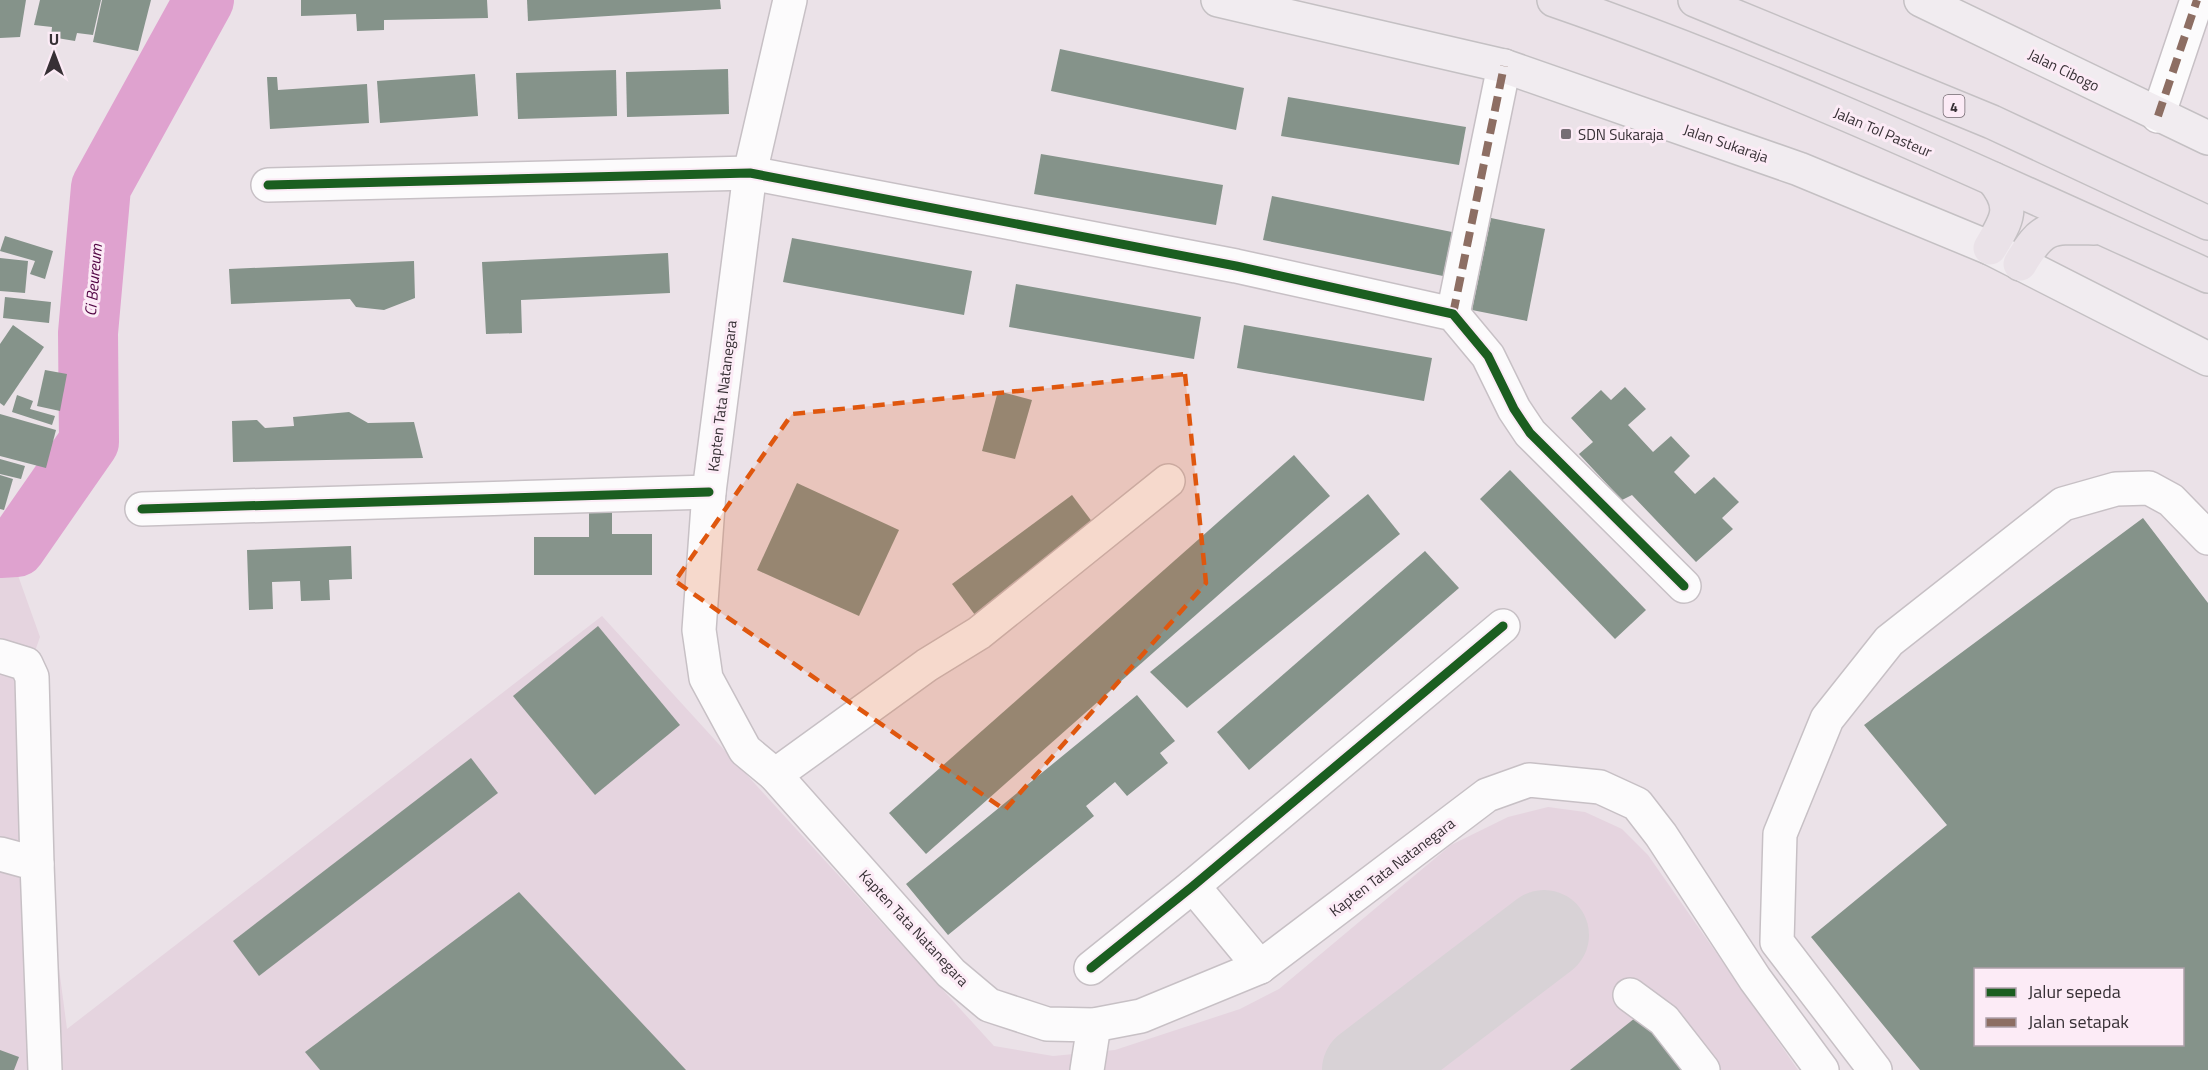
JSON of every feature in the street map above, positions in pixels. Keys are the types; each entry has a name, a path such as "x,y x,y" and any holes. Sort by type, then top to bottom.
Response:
{"highway":[{"name":"Jalan Tol Pasteur","path":"1554,0 1659,36 1993,179 2208,276"},
{"name":"4","path":"1695,0 1992,122 2208,223"},
{"path":"1990,248 2004,225 2007,206 2005,194 1993,179"},
{"path":"2020,264 2035,240 2048,231 2066,227 2102,228"}],"main road":[{"name":"Jalan Sukaraja","path":"1218,0 1504,66 1800,169 1990,248 2208,359"},
{"name":"Jalan Cibogo","path":"1921,0 2158,116 2208,138"}],"street":[{"name":"Kapten Tata Natanegara","path":"790,0 750,173 709,492 699,630 706,678 745,750 775,774 951,973 989,1005 1047,1024 1094,1025 1141,1016 1260,967 1487,795 1529,780 1600,787 1637,804 1661,835 1755,979 1822,1070"},
{"path":"2158,116 2197,0"},
{"path":"1453,314 1504,66"},
{"path":"268,185 750,173 1236,266 1453,314 1488,356 1514,409 1530,433 1684,586"},
{"path":"775,774 927,665 979,633 1168,481"},
{"path":"1875,1070 1777,942 1780,834 1827,719 1889,641 2063,504 2116,489 2149,488 2171,500 2208,538"},
{"path":"142,509 709,492"},
{"path":"1091,968 1193,886 1503,626"},
{"path":"0,656 26,664 32,677 45,1070"},
{"path":"0,854 37,864"},
{"path":"1193,886 1260,967"},
{"path":"1630,995 1664,1020 1703,1070"},
{"path":"1087,1070 1094,1025"}],"highlighted area":[{"path":"1185,374 1206,583 1005,810 675,581 792,414"}],"shaded area":[{"path":"0,525 40,637 22,688 67,1029 602,616 994,1046 1053,1056 1115,1050 1240,1009 1279,989 1451,845 1508,817 1548,807 1585,812 1622,829 1648,855 1798,1070 0,1070"}],"building":[{"path":"0,0 26,0 20,37 0,38"},
{"path":"40,0 101,0 93,35 77,33 75,41 51,37 52,27 34,25"},
{"path":"102,0 151,0 138,51 93,42"},
{"path":"301,0 487,0 488,18 384,20 384,30 357,31 356,14 301,16"},
{"path":"527,0 720,0 721,9 528,21"},
{"path":"1060,49 1244,88 1236,130 1051,91"},
{"path":"728,69 729,114 627,117 626,72"},
{"path":"616,70 617,116 518,119 516,73"},
{"path":"475,74 478,116 380,123 377,81"},
{"path":"267,77 277,77 278,90 367,84 369,123 270,129"},
{"path":"1288,97 1466,127 1459,165 1281,136"},
{"path":"1041,154 1223,185 1216,225 1034,194"},
{"path":"1272,196 1452,232 1443,276 1263,240"},
{"path":"1491,218 1545,229 1527,321 1472,310"},
{"path":"5,236 53,251 45,279 30,274 35,261 0,251"},
{"path":"792,238 972,271 964,315 783,282"},
{"path":"668,253 670,293 521,300 522,333 486,334 482,262"},
{"path":"0,258 28,261 25,293 0,291"},
{"path":"414,261 415,298 384,310 356,307 350,299 231,304 229,269"},
{"path":"1016,284 1201,317 1194,359 1009,327"},
{"path":"5,297 51,302 49,323 3,318"},
{"path":"13,325 44,347 4,406 0,403 0,344"},
{"path":"1244,325 1432,358 1424,401 1237,368"},
{"path":"45,370 67,374 60,411 37,406"},
{"path":"1625,387 1646,409 1628,425 1653,452 1671,436 1690,456 1674,472 1695,494 1714,477 1739,502 1722,518 1733,529 1696,562 1632,495 1622,500 1579,454 1593,442 1571,418 1601,390 1611,400"},
{"path":"998,391 1032,400 1015,459 982,451"},
{"path":"17,395 33,401 30,409 55,416 52,425 12,412"},
{"path":"349,412 368,423 414,422 423,458 233,462 232,421 257,420 265,428 294,426 293,417"},
{"path":"0,414 56,430 46,468 0,456"},
{"path":"1294,455 1330,496 926,854 889,813"},
{"path":"0,459 25,466 21,479 0,474"},
{"path":"1510,470 1646,610 1615,639 1480,499"},
{"path":"0,475 13,479 4,510 0,509"},
{"path":"797,483 899,530 859,616 757,570"},
{"path":"1368,494 1400,534 1187,708 1150,672"},
{"path":"1072,495 1102,535 981,623 952,584"},
{"path":"589,512 612,512 612,534 652,534 652,575 534,575 534,537 589,537"},
{"path":"2143,518 2208,603 2208,1070 1920,1070 1811,937 1947,825 1864,725"},
{"path":"351,546 352,579 329,580 330,600 301,601 300,581 272,582 273,609 249,610 247,550"},
{"path":"1425,551 1459,588 1249,770 1217,732"},
{"path":"598,626 680,725 595,795 513,696"},
{"path":"1137,695 1175,741 1160,753 1168,763 1127,796 1115,782 1086,806 1094,816 948,935 906,884"},
{"path":"471,758 498,793 259,976 233,941"},
{"path":"519,892 686,1070 320,1070 305,1052"},
{"path":"1640,1014 1685,1070 1570,1070"},
{"path":"0,1050 19,1057 14,1070 0,1070"}],"waterway":[{"name":"Ci Beureum","path":"0,548 16,547 89,442 88,333 101,187 204,0"}],"taxiway":[{"path":"1367,1070 1544,935"}],"marked path":[{"path":"2158,116 2197,0"},
{"path":"1453,314 1504,66"}],"cycle path":[{"path":"268,185 750,173 1236,266 1453,314 1488,356 1514,409 1530,433 1684,586"},
{"path":"142,509 709,492"},
{"path":"1091,968 1193,886 1503,626"}],"place":[{"name":"SDN Sukaraja","path":"1566,134"}]}
